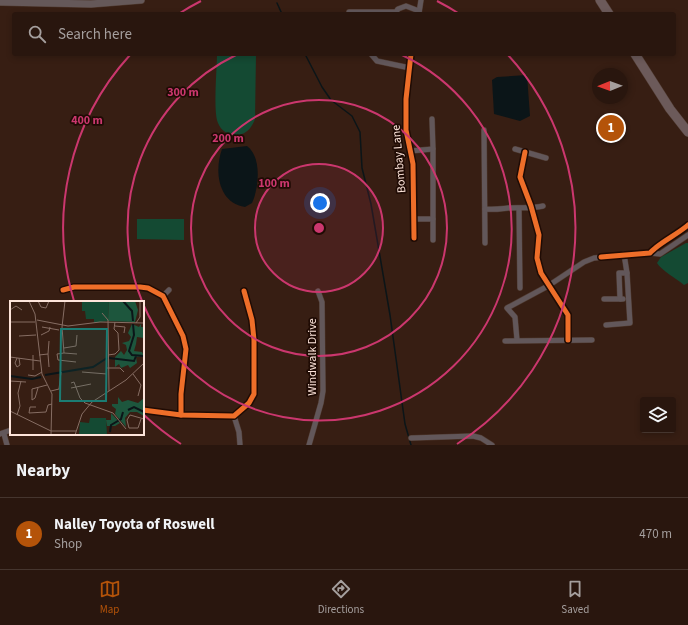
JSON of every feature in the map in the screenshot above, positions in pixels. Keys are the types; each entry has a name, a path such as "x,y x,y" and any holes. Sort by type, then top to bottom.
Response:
{"highway":[{"path":"600,0 608,12"},
{"path":"636,56 670,109 688,132"}],"street":[{"path":"0,2 91,4 141,0"},
{"path":"419,12 421,0"},
{"path":"349,12 396,12 398,9 406,6 417,12"},
{"path":"373,56 377,61 410,68"},
{"name":"Bombay Lane","path":"411,56 406,99 406,130 413,164 414,238"},
{"path":"432,119 434,240"},
{"path":"484,130 485,243"},
{"path":"410,151 433,148"},
{"path":"515,149 546,158"},
{"path":"525,152 520,176 532,209 539,235 537,258 541,273 548,286 568,315 568,340"},
{"path":"485,209 532,209 543,206"},
{"path":"519,208 520,288"},
{"path":"414,219 434,219"},
{"path":"650,252 654,247 677,234 688,225"},
{"path":"517,340 515,317 507,308 548,286 584,262 594,258 624,254 650,252 660,254 688,235"},
{"path":"606,325 630,323 628,273 624,254"},
{"path":"620,299 619,273 628,273"},
{"path":"63,290 74,287 140,287 148,288 163,296 183,336 186,349 181,394 181,415"},
{"path":"163,296 169,290"},
{"path":"144,410 181,415 234,416 249,404 254,394 253,333 252,320 244,291"},
{"name":"Windwalk Drive","path":"309,445 323,391 322,302 318,291"},
{"path":"604,299 629,299"},
{"path":"505,341 592,340"},
{"path":"234,416 239,432 240,445"},
{"path":"2,434 7,445"},
{"path":"411,438 473,436 481,438 492,445"}],"green space":[{"path":"217,56 256,56 255,119 249,130 235,135 229,134 221,128 218,123 215,100"},
{"path":"137,219 184,219 184,240 137,239"},
{"path":"688,243 688,283 684,285 657,263 661,257"}],"shaded area":[{"path":"527,75 530,116 520,121 494,114 492,80 497,77"},
{"path":"247,146 255,157 258,173 252,203 245,207 236,204 224,193 220,185 218,167 222,149"}],"waterway":[{"path":"277,3 281,12"},
{"path":"306,56 322,87 331,100 352,116 360,132 362,168 371,204 390,315 405,424 411,445"}],"cycle path":[{"path":"411,56 406,99 406,130 413,164 414,238"},
{"path":"525,152 520,177 531,206 539,235 537,258 541,273 568,315 568,340"},
{"path":"601,257 650,253 657,246 688,225"},
{"path":"63,290 74,287 140,287 148,288 163,296 183,336 186,349 181,394 181,415"},
{"path":"144,410 181,415 234,416 249,403 254,394 254,340 252,320 244,291"}],"place":[{"name":"Nalley Toyota of Roswell","path":"611,128"}]}
